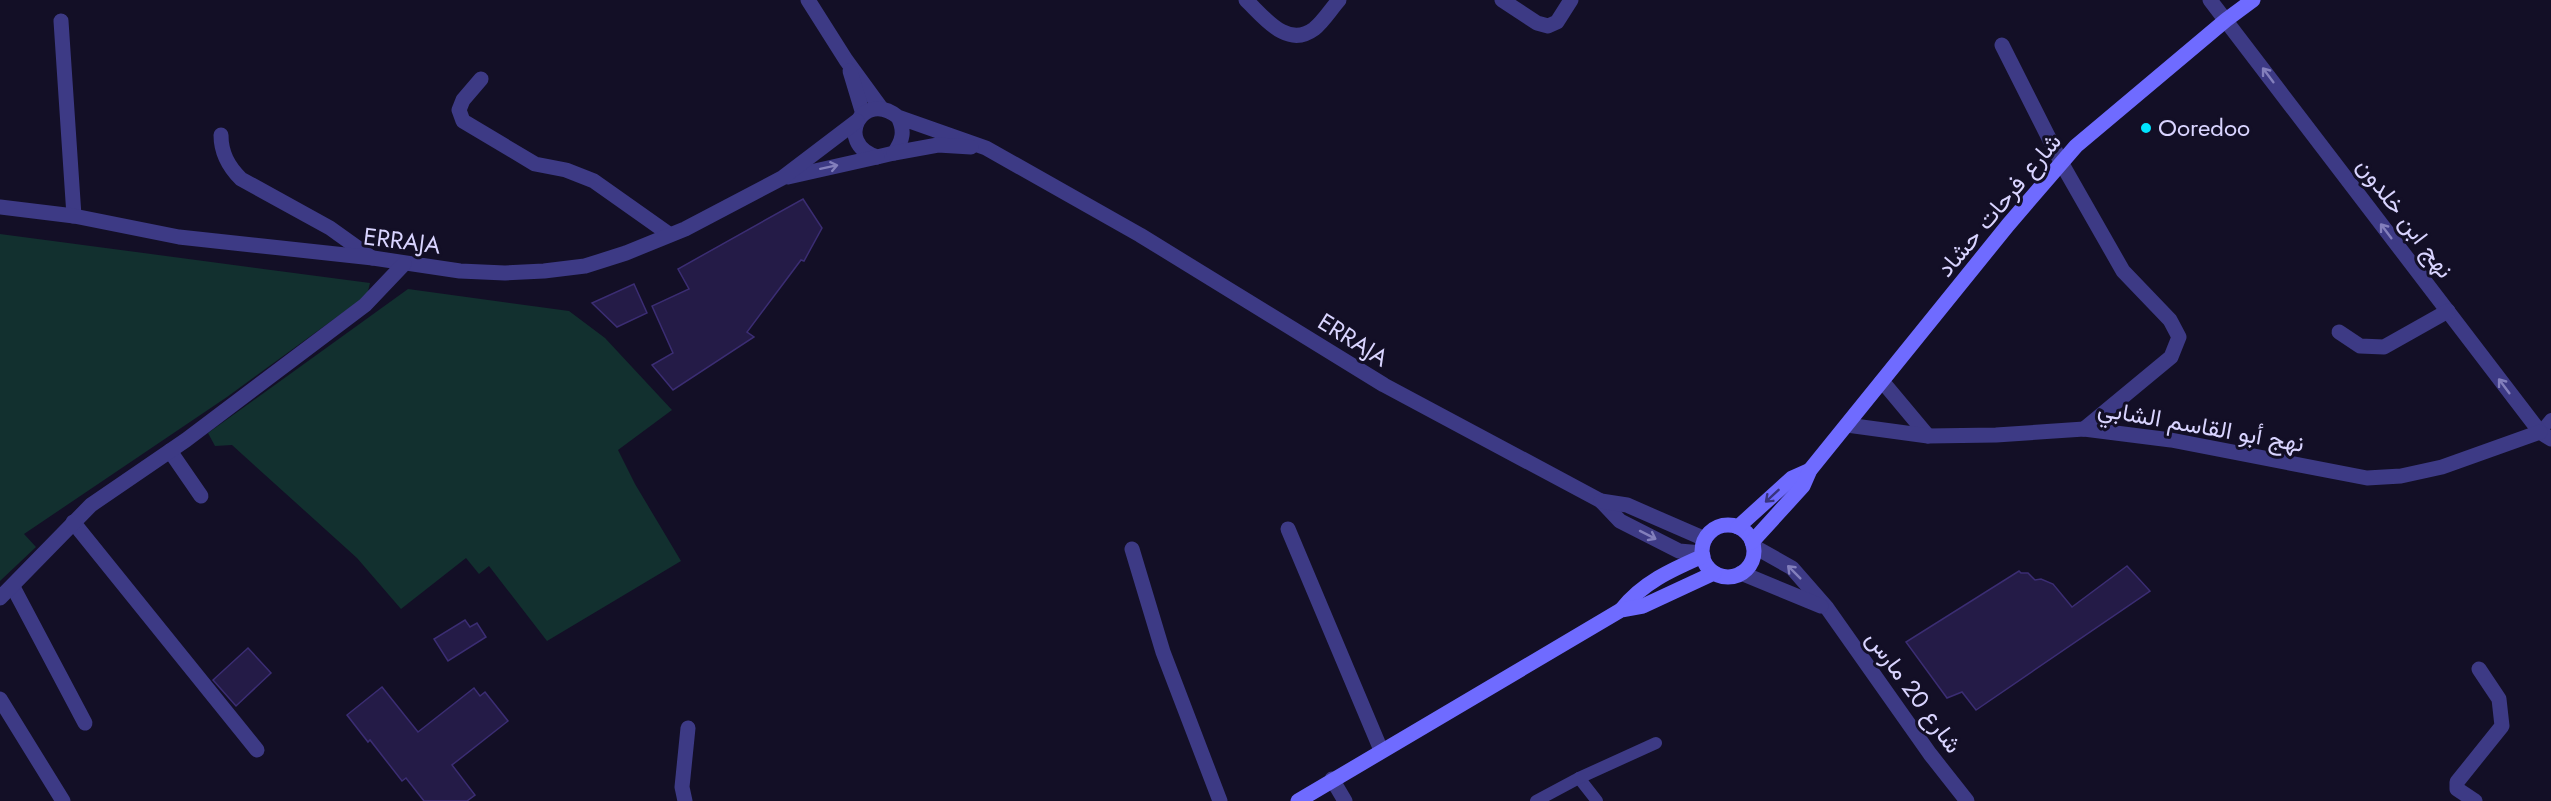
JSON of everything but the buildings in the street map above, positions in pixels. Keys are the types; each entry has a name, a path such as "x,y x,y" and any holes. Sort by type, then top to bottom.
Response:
{"main road":[{"name":"شارع فرحات حشاد","path":"1753,544 1803,486 1809,470 2008,225 2076,147 2226,20 2253,0"},
{"name":"شارع فرحات حشاد","path":"1738,528 1792,477 1809,470"},
{"path":"1621,610 1634,593 1703,549 1716,528 1730,525 1738,528 1749,536 1753,544 1751,561 1741,573 1727,577 1714,573 1709,568 1703,549"},
{"path":"1298,801 1621,610 1643,606 1714,573"}],"street":[{"path":"808,0 846,60 881,108"},
{"path":"1246,0 1275,28 1289,36 1301,35 1314,29 1339,0"},
{"path":"1502,0 1537,23 1548,26 1557,21 1571,0"},
{"name":"نهج ابن خلدون","path":"2210,0 2546,436"},
{"path":"61,21 74,216"},
{"path":"2002,45 2062,164 2123,271 2170,320 2179,337 2171,357 2084,429"},
{"path":"846,60 860,117 854,130 855,140 860,148 877,157"},
{"path":"481,79 463,100 459,110 463,121 535,164 573,172 594,181 669,234"},
{"path":"782,178 872,109 881,108 898,117 903,135 894,153"},
{"name":"ERRAJA","path":"898,117 986,148 1140,235 1384,385 1601,501 1620,521 1679,551 1703,549"},
{"path":"221,135 221,145 230,168 242,179 330,228 373,258"},
{"path":"782,178 938,145 986,148"},
{"name":"ERRAJA","path":"0,207 74,216 179,237 373,258 460,271 505,273 585,267 626,253 685,229 782,178"},
{"path":"0,598 91,505 170,451 365,305 404,264"},
{"path":"2339,332 2360,346 2384,347 2448,311"},
{"path":"1882,381 1928,436"},
{"name":"نهج أبو القاسم الشابي","path":"1846,425 1928,436 1996,435 2084,429 2171,440 2367,478 2401,476 2442,467 2546,436"},
{"path":"170,451 201,496"},
{"path":"1601,501 1627,505 1703,549"},
{"path":"74,522 257,750"},
{"path":"1288,529 1381,750"},
{"name":"شارع 20 مارس","path":"1753,544 1791,568 1827,608 1930,754 1967,801"},
{"path":"1132,549 1163,652 1220,801"},
{"path":"1741,573 1827,608"},
{"path":"13,587 85,723"},
{"path":"2475,801 2457,789 2457,782 2502,726 2499,699 2479,669"},
{"path":"0,699 63,801"},
{"path":"685,801 682,787 688,728"},
{"path":"1332,779 1345,801"}],"lane":[{"path":"2546,436 2551,419"},
{"path":"1536,801 1579,778 1656,743"},
{"path":"1579,778 1597,801"}],"green space":[{"path":"0,234 370,283 367,295 227,397 24,534 36,547 0,581"},
{"path":"408,289 569,311 605,338 672,410 618,450 635,484 681,561 547,641 489,566 479,574 466,558 401,609 357,558 232,445 215,446 208,433"}],"place":[{"name":"Ooredoo","path":"2146,128"}]}
